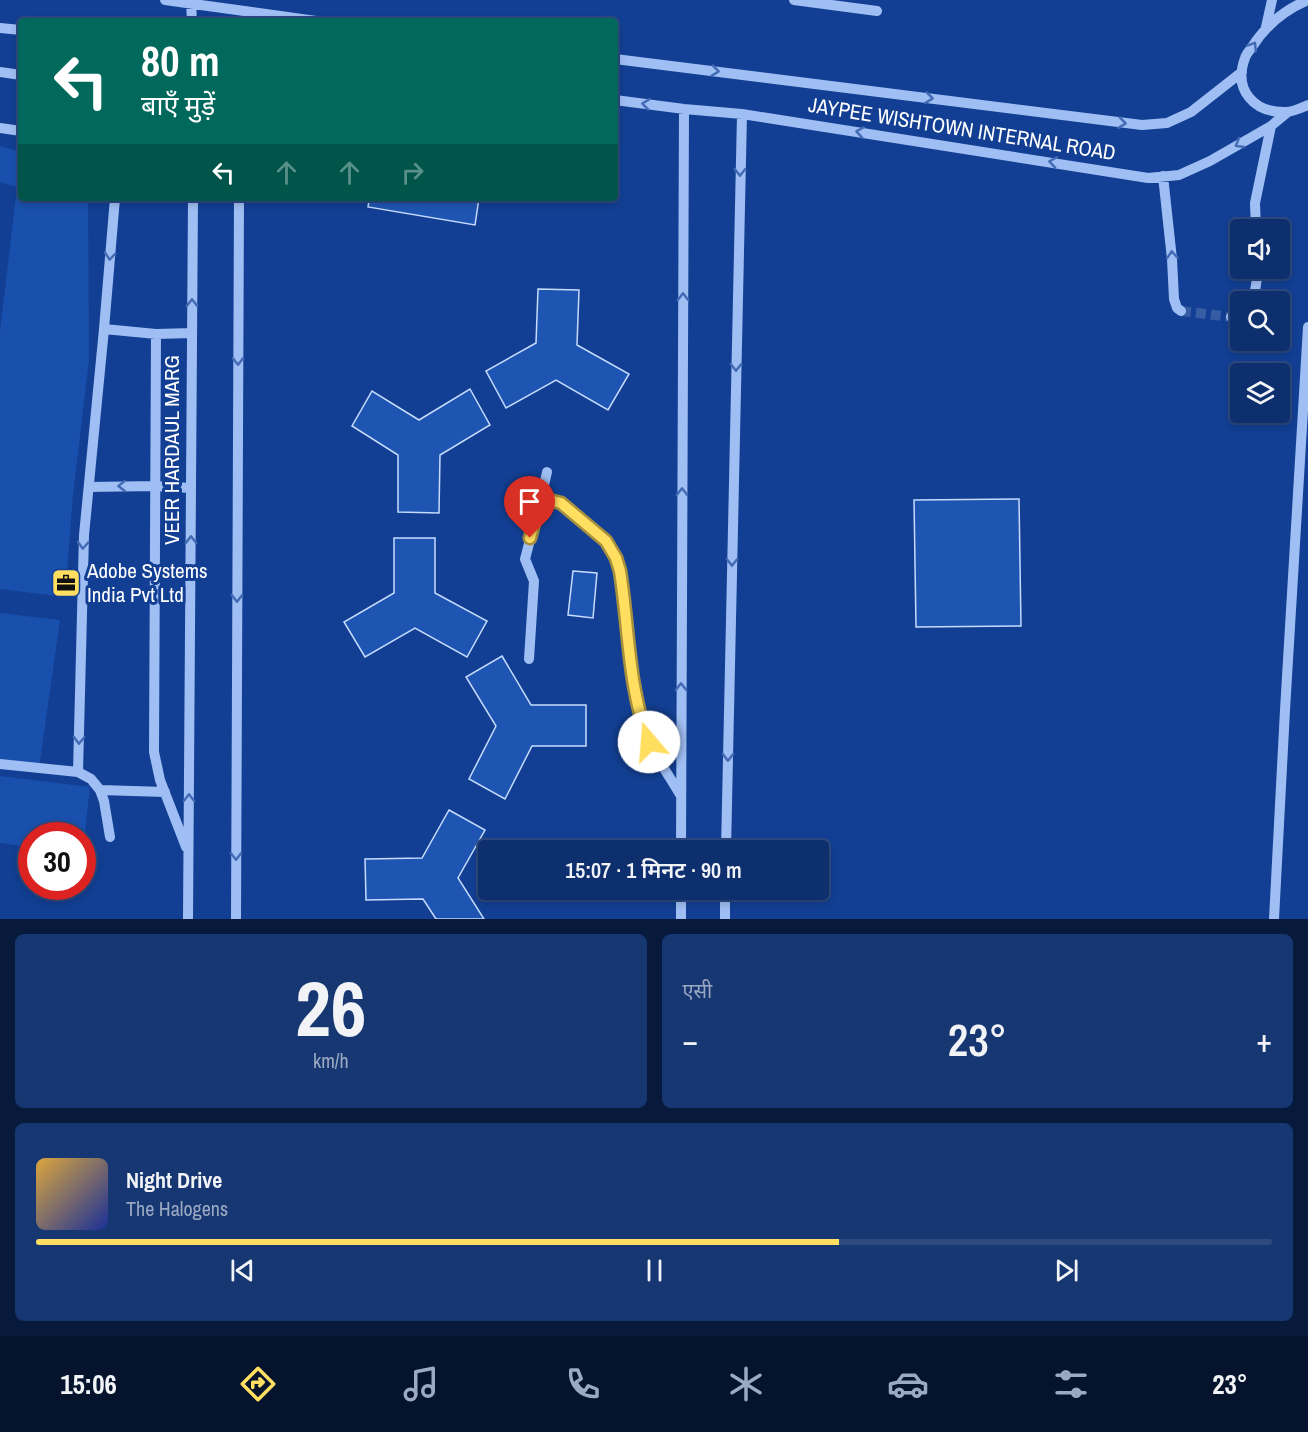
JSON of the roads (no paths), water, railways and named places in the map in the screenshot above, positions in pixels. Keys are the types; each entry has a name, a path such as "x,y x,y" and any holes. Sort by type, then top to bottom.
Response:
{"street":[{"path":"165,0 191,3 241,16 271,18"},
{"path":"794,0 877,11"},
{"name":"JAYPEE WISHTOWN INTERNAL ROAD","path":"1266,27 1272,0"},
{"name":"JAYPEE WISHTOWN INTERNAL ROAD","path":"1288,112 1264,110 1250,100 1242,84 1242,72 1245,58 1266,27 1295,6 1308,0"},
{"path":"191,3 192,18"},
{"path":"0,28 18,30"},
{"name":"JAYPEE WISHTOWN INTERNAL ROAD","path":"618,59 1142,125 1167,123 1191,112 1242,72"},
{"path":"0,72 18,75"},
{"name":"JAYPEE WISHTOWN INTERNAL ROAD","path":"618,100 742,114 1148,177 1179,175 1210,161 1271,126 1288,112 1308,105"},
{"path":"681,840 684,109"},
{"path":"726,840 742,114"},
{"path":"1256,219 1255,203 1271,126"},
{"path":"0,128 18,131"},
{"path":"1163,176 1174,299 1177,308 1181,311"},
{"path":"78,772 82,562 115,201"},
{"name":"VEER HARDAUL MARG","path":"188,919 193,201"},
{"path":"236,919 239,201"},
{"path":"1274,919 1308,327"},
{"path":"104,329 192,333"},
{"path":"156,333 154,752 160,780 188,853"},
{"path":"529,659 534,581 525,559 547,472"},
{"path":"89,487 191,488"},
{"path":"541,498 561,503 586,523 606,541 616,558 620,571 630,664 641,723 649,742 681,796"},
{"path":"0,764 78,772 91,779 100,790 104,801 110,837"},
{"path":"100,790 165,792"},
{"path":"681,900 681,919"},
{"path":"725,900 725,919"}],"tunnel":[{"path":"1181,311 1230,317"}],"place":[{"name":"Adobe Systems India Pvt Ltd","path":"66,583"}]}
